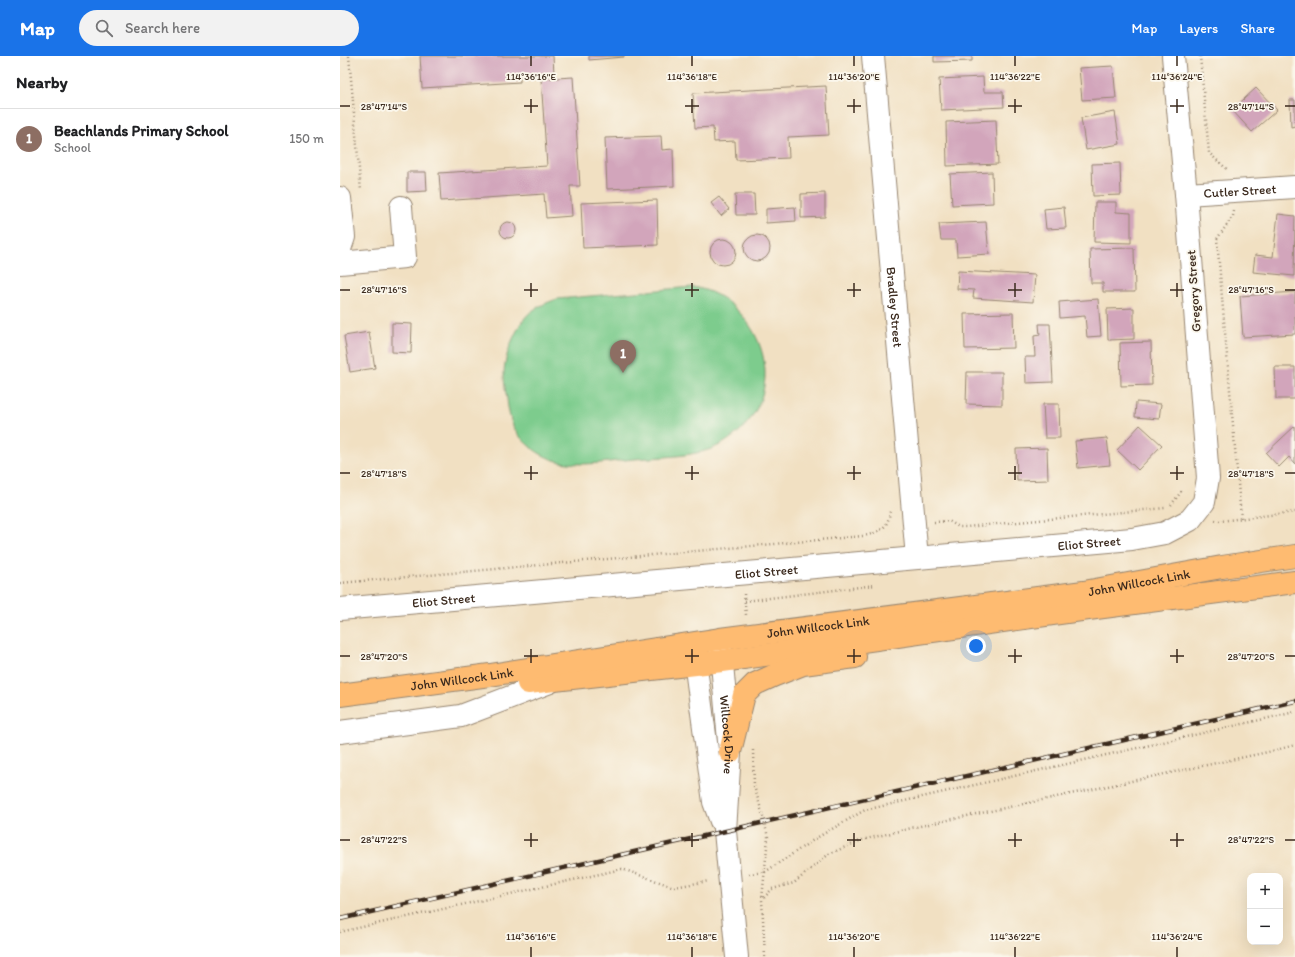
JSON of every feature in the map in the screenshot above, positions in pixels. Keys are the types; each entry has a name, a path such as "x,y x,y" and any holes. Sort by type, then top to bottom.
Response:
{"main road":[{"path":"1222,567 1267,549 1295,542"},
{"name":"John Willcock Link","path":"340,695 490,675 720,639 1084,592 1222,567 1295,556"},
{"name":"John Willcock Link","path":"340,706 442,692 722,661 1088,609 1295,582"},
{"path":"730,752 744,695 759,682 775,675 803,664 1035,630 1088,609"}],"street":[{"name":"Bradley Street","path":"873,56 917,558"},
{"name":"Gregory Street","path":"1173,56 1186,194 1208,478 1204,502 1190,520"},
{"name":"Cutler Street","path":"1186,194 1295,187"},
{"path":"340,198 344,237 340,249"},
{"path":"340,263 405,256 401,207"},
{"name":"Eliot Street","path":"340,609 1132,539 1165,533 1190,520"},
{"name":"Willcock Drive","path":"720,639 730,752 726,831 737,957"},
{"name":"Willcock Drive","path":"693,643 714,802 726,831"},
{"path":"340,732 461,716 557,680"}],"path":[{"path":"349,56 360,187"},
{"path":"1200,56 1208,153 1229,171 1230,176"},
{"path":"1234,207 1233,216 1217,239 1241,518"},
{"path":"930,522 949,521 959,527 966,527 1168,508 1181,492 1184,495"},
{"path":"340,583 863,536 876,533 886,525 890,517 890,509"},
{"path":"1213,520 1220,521 1295,512"},
{"path":"745,601 883,584"},
{"path":"744,593 747,620"},
{"path":"818,837 865,810 1295,712"},
{"path":"762,900 772,889 794,883 829,854 862,840 928,824 1295,745"},
{"path":"753,748 754,786 768,837 762,900 765,957"},
{"path":"340,932 622,869 674,887"}],"green space":[{"path":"692,287 706,290 734,307 752,329 760,347 765,365 764,384 760,402 751,418 738,433 720,445 701,452 678,456 585,464 560,462 552,459 537,452 524,441 514,428 510,418 505,389 504,372 506,359 511,344 520,325 527,315 539,306 557,299"}],"building":[{"path":"420,56 553,56 554,74 520,76 520,82 422,88"},
{"path":"589,56 624,56 624,57 589,60"},
{"path":"934,56 972,56 972,61 934,62"},
{"path":"1113,66 1116,98 1082,100 1079,68"},
{"path":"573,77 580,186 570,186 572,216 546,218 544,194 441,201 439,173 547,166 541,79"},
{"path":"983,77 984,92 1003,92 1004,107 941,110 939,79"},
{"path":"826,86 829,135 788,137 789,158 736,160 735,141 714,142 713,127 695,128 693,93"},
{"path":"1256,88 1277,110 1252,132 1232,110"},
{"path":"1290,100 1295,100 1295,126 1291,127"},
{"path":"1115,112 1120,144 1086,150 1081,118"},
{"path":"996,120 998,164 947,166 946,122"},
{"path":"661,136 662,150 673,149 674,186 607,189 605,138"},
{"path":"1120,163 1121,195 1093,196 1092,164"},
{"path":"407,172 426,172 427,191 407,192"},
{"path":"992,172 993,203 952,205 950,174"},
{"path":"825,193 825,217 801,218 801,194"},
{"path":"735,194 754,194 755,215 736,215"},
{"path":"719,197 729,209 721,216 711,203"},
{"path":"657,200 658,245 583,248 581,203"},
{"path":"1095,202 1116,202 1116,212 1131,213 1131,243 1094,242"},
{"path":"795,207 796,221 766,223 766,209"},
{"path":"1064,207 1066,228 1046,229 1044,209"},
{"path":"1278,214 1295,216 1294,276 1253,272 1255,255 1273,257"},
{"path":"505,222 511,222 516,227 514,236 511,238 505,238 500,233 500,227"},
{"path":"986,222 989,254 957,256 956,240 941,240 939,224"},
{"path":"757,235 766,239 770,248 766,257 757,261 748,257 744,248 748,239"},
{"path":"723,239 732,243 736,252 732,261 723,265 714,261 710,252 714,243"},
{"path":"1134,248 1135,292 1103,292 1103,283 1091,283 1090,249"},
{"path":"958,271 1035,275 1033,302 973,298 974,290 957,289"},
{"path":"1295,292 1295,334 1243,337 1240,296"},
{"path":"1098,299 1101,336 1087,337 1085,316 1060,318 1059,302"},
{"path":"1134,308 1134,339 1108,340 1107,309"},
{"path":"1013,313 1014,348 965,349 964,314"},
{"path":"392,323 412,324 411,353 392,352"},
{"path":"1039,324 1050,324 1053,382 1026,383 1025,357 1035,357 1034,336 1040,335"},
{"path":"369,332 375,368 350,372 344,336"},
{"path":"1151,342 1152,385 1121,386 1120,343"},
{"path":"1275,367 1295,367 1295,399 1276,399"},
{"path":"967,372 1002,372 1002,405 966,404"},
{"path":"1136,402 1161,404 1159,419 1135,417"},
{"path":"1043,404 1059,404 1060,438 1045,438"},
{"path":"1140,425 1162,445 1138,470 1117,450"},
{"path":"1295,426 1295,464 1289,457 1279,467 1266,453"},
{"path":"1107,438 1110,465 1078,468 1075,441"},
{"path":"1047,448 1048,480 1017,481 1016,449"}],"railway":[{"path":"340,919 1295,701"}],"place":[{"name":"Beachlands Primary School","path":"623,373"}]}
